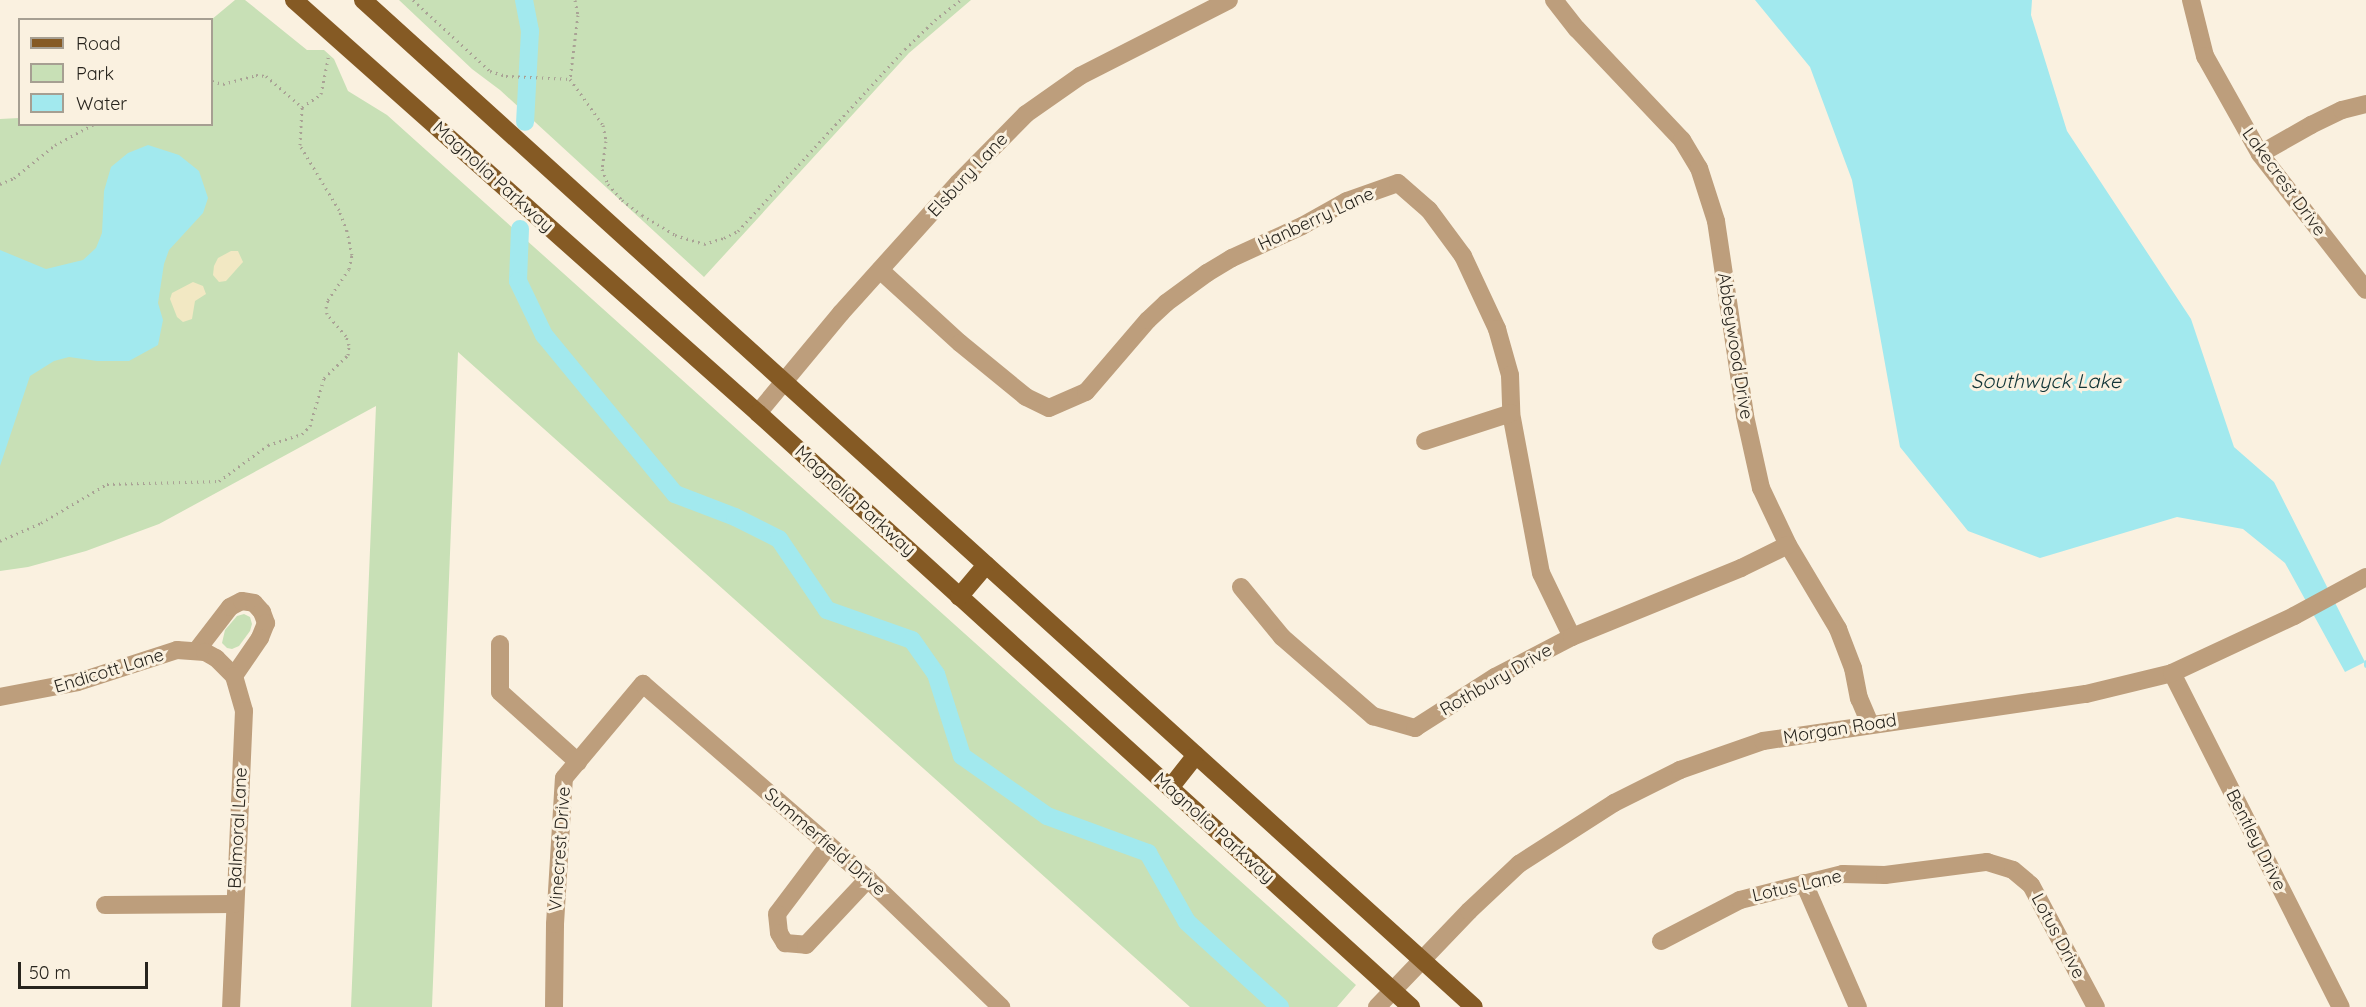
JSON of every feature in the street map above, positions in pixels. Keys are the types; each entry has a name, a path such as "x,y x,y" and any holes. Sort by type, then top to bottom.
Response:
{"main road":[{"name":"Magnolia Parkway","path":"294,0 758,413 1411,1007"},
{"path":"363,0 1474,1007"},
{"path":"959,597 986,565"},
{"path":"1170,788 1196,755"}],"street":[{"name":"Elsbury Lane","path":"758,413 880,270 958,183 1026,114 1080,76 1229,0"},
{"name":"Abbeywood Drive","path":"1554,0 1577,29 1682,140 1699,168 1716,220 1745,416 1761,488 1788,544 1838,629 1852,668 1859,698 1870,724"},
{"name":"Lakecrest Drive","path":"2191,0 2205,56 2260,154 2366,290"},
{"path":"2260,154 2321,120 2366,104"},
{"name":"Hanberry Lane","path":"880,270 1026,397 1049,408 1086,392 1154,314 1207,273 1232,258 1302,226 1347,201 1398,183 1429,210 1464,256 1497,329 1510,375 1511,413 1541,573 1572,638"},
{"path":"1425,441 1511,413"},
{"name":"Rothbury Drive","path":"1241,588 1282,637 1373,716 1415,728 1495,677 1572,638 1741,568 1788,544"},
{"name":"Morgan Road","path":"1377,1007 1519,864 1614,803 1680,770 1762,741 2086,694 2172,673 2294,616 2366,577"},
{"path":"197,650 230,607 242,601 254,603 262,612 266,623 260,638 234,676"},
{"path":"500,644 500,692 578,762"},
{"name":"Endicott Lane","path":"0,697 62,686 177,650 197,650 216,658"},
{"name":"Balmoral Lane","path":"216,658 234,676 244,711 231,1007"},
{"name":"Bentley Drive","path":"2172,673 2341,1007"},
{"name":"Vinecrest Drive","path":"554,1007 555,924 564,778 643,684"},
{"name":"Summerfield Drive","path":"643,684 868,879 1001,1007"},
{"path":"830,846 777,914 779,933 785,943 806,945 868,879"},
{"name":"Lotus Lane","path":"1661,941 1740,900 1843,874 1885,875 1987,862 2013,870"},
{"name":"Lotus Drive","path":"2013,870 2031,885 2096,1007"},
{"path":"1804,884 1858,1007"},
{"path":"105,905 234,904"}],"path":[{"path":"413,0 490,71 506,76 570,79"},
{"path":"575,0 578,15 570,79 603,125 606,141 602,169 608,184 622,200 642,215 675,235 704,244 738,231 905,49 934,20 961,0"},
{"path":"302,107 321,94 329,54"},
{"path":"213,81 224,84 256,75 266,76 302,107"},
{"path":"0,541 41,523 107,484 219,481 267,445 302,434 310,426 324,378 348,355 349,345 346,336 327,314 326,308 328,300 349,269 352,255 339,210 300,145 302,107"},
{"path":"0,184 14,178 55,145 90,126"}],"green space":[{"path":"235,0 245,0 307,50 324,50 334,59 348,91 387,115 1356,985 1337,1007 1190,1007 458,352 432,1007 351,1007 376,406 159,524 86,551 28,567 0,571 0,119 18,118 18,126 213,126 213,18"},
{"path":"399,0 971,0 909,53 704,277 500,90 472,69"},
{"path":"244,614 250,617 252,624 250,631 239,646 232,649 227,648 222,643 225,630 237,616"}],"sand":[{"path":"231,251 238,251 243,262 226,281 219,282 213,275 214,266 218,258"},
{"path":"193,282 203,286 206,294 195,301 192,319 183,322 177,317 170,299 172,293"}],"water":[{"name":"Southwyck Lake","path":"1755,0 2032,0 2031,15 2067,131 2191,319 2234,447 2274,482 2365,662 2345,672 2285,563 2243,529 2177,517 2040,558 1968,531 1900,447 1852,180 1810,67"},
{"path":"148,145 179,155 199,171 208,198 203,213 169,250 164,264 158,303 163,320 158,345 129,361 97,361 69,357 54,361 30,376 0,466 0,250 46,269 83,260 96,248 102,233 104,191 111,167 128,153"}],"waterway":[{"path":"524,0 530,31 525,122"},
{"path":"520,229 518,281 544,335 675,494 735,517 779,539 827,610 912,640 936,674 962,756 1047,816 1148,853 1187,922 1280,1007"}]}
